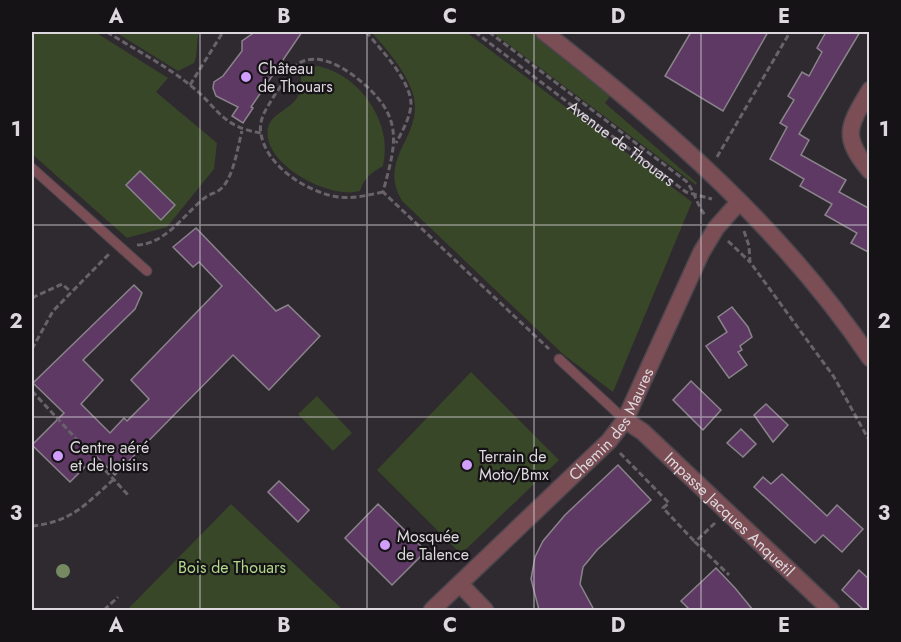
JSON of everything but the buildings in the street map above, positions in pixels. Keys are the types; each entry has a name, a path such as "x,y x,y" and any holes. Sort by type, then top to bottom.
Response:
{"street":[{"name":"Avenue de Thouars","path":"544,32 625,96 734,208 793,258 848,326 870,358"},
{"path":"870,90 852,121 849,132 855,153 870,171"},
{"name":"Chemin des Maures","path":"432,610 609,441 625,420 701,253 716,228 734,208"},
{"name":"Impasse Jacques Anquetil","path":"625,420 643,432 831,610"},
{"path":"460,584 485,610"}],"lane":[{"path":"32,168 147,271"},
{"path":"560,359 625,420"}],"path":[{"path":"107,32 190,85 228,123 242,130 261,133"},
{"path":"190,85 223,32"},
{"path":"366,32 400,75 411,103 404,129 395,144 383,192"},
{"name":"Avenue de Thouars","path":"475,32 686,192 734,208 746,235 750,262 834,377 870,442"},
{"path":"489,32 677,174 696,194 700,210 750,262"},
{"path":"717,157 790,32"},
{"path":"383,192 358,198 338,197 297,181 279,166 266,149 261,133 265,110 294,67 303,61 317,60 350,72 369,88 385,107 394,126 395,144"},
{"path":"32,349 53,310 70,291 119,247 144,245 171,231 205,198 218,194 228,179 242,130"},
{"path":"383,192 560,359"},
{"path":"32,298 62,284 70,291"},
{"path":"32,391 129,496"},
{"path":"609,441 669,503 663,508 729,575"},
{"path":"32,526 52,524 71,517 112,480"},
{"path":"695,542 727,511"},
{"path":"104,610 118,597"}],"green space":[{"path":"32,32 95,32 168,78 156,92 217,143 214,169 167,227 127,238 32,154"},
{"path":"115,32 199,32 194,63 178,71"},
{"path":"371,32 466,32 692,202 613,392 564,355 402,201 394,173 412,125 415,112 414,98 402,71"},
{"path":"492,32 532,32 611,95 605,103 697,183 696,185"},
{"path":"317,66 333,71 360,90 378,118 385,150 383,166 368,176 360,191 332,190 316,185 286,166 275,154 269,141 270,123 295,101 300,90 302,74 309,68"},
{"name":"Terrain de Moto/Bmx","path":"471,372 559,460 461,554 377,470"},
{"path":"317,396 352,433 333,451 298,414"},
{"name":"Bois de Thouars","path":"231,504 343,610 127,610"}],"place":[{"name":"Château de Thouars","path":"246,77"},
{"name":"Centre aéré et de loisirs","path":"58,456"},
{"name":"Terrain de Moto/Bmx","path":"467,465"},
{"name":"Mosquée de Talence","path":"385,545"}]}
